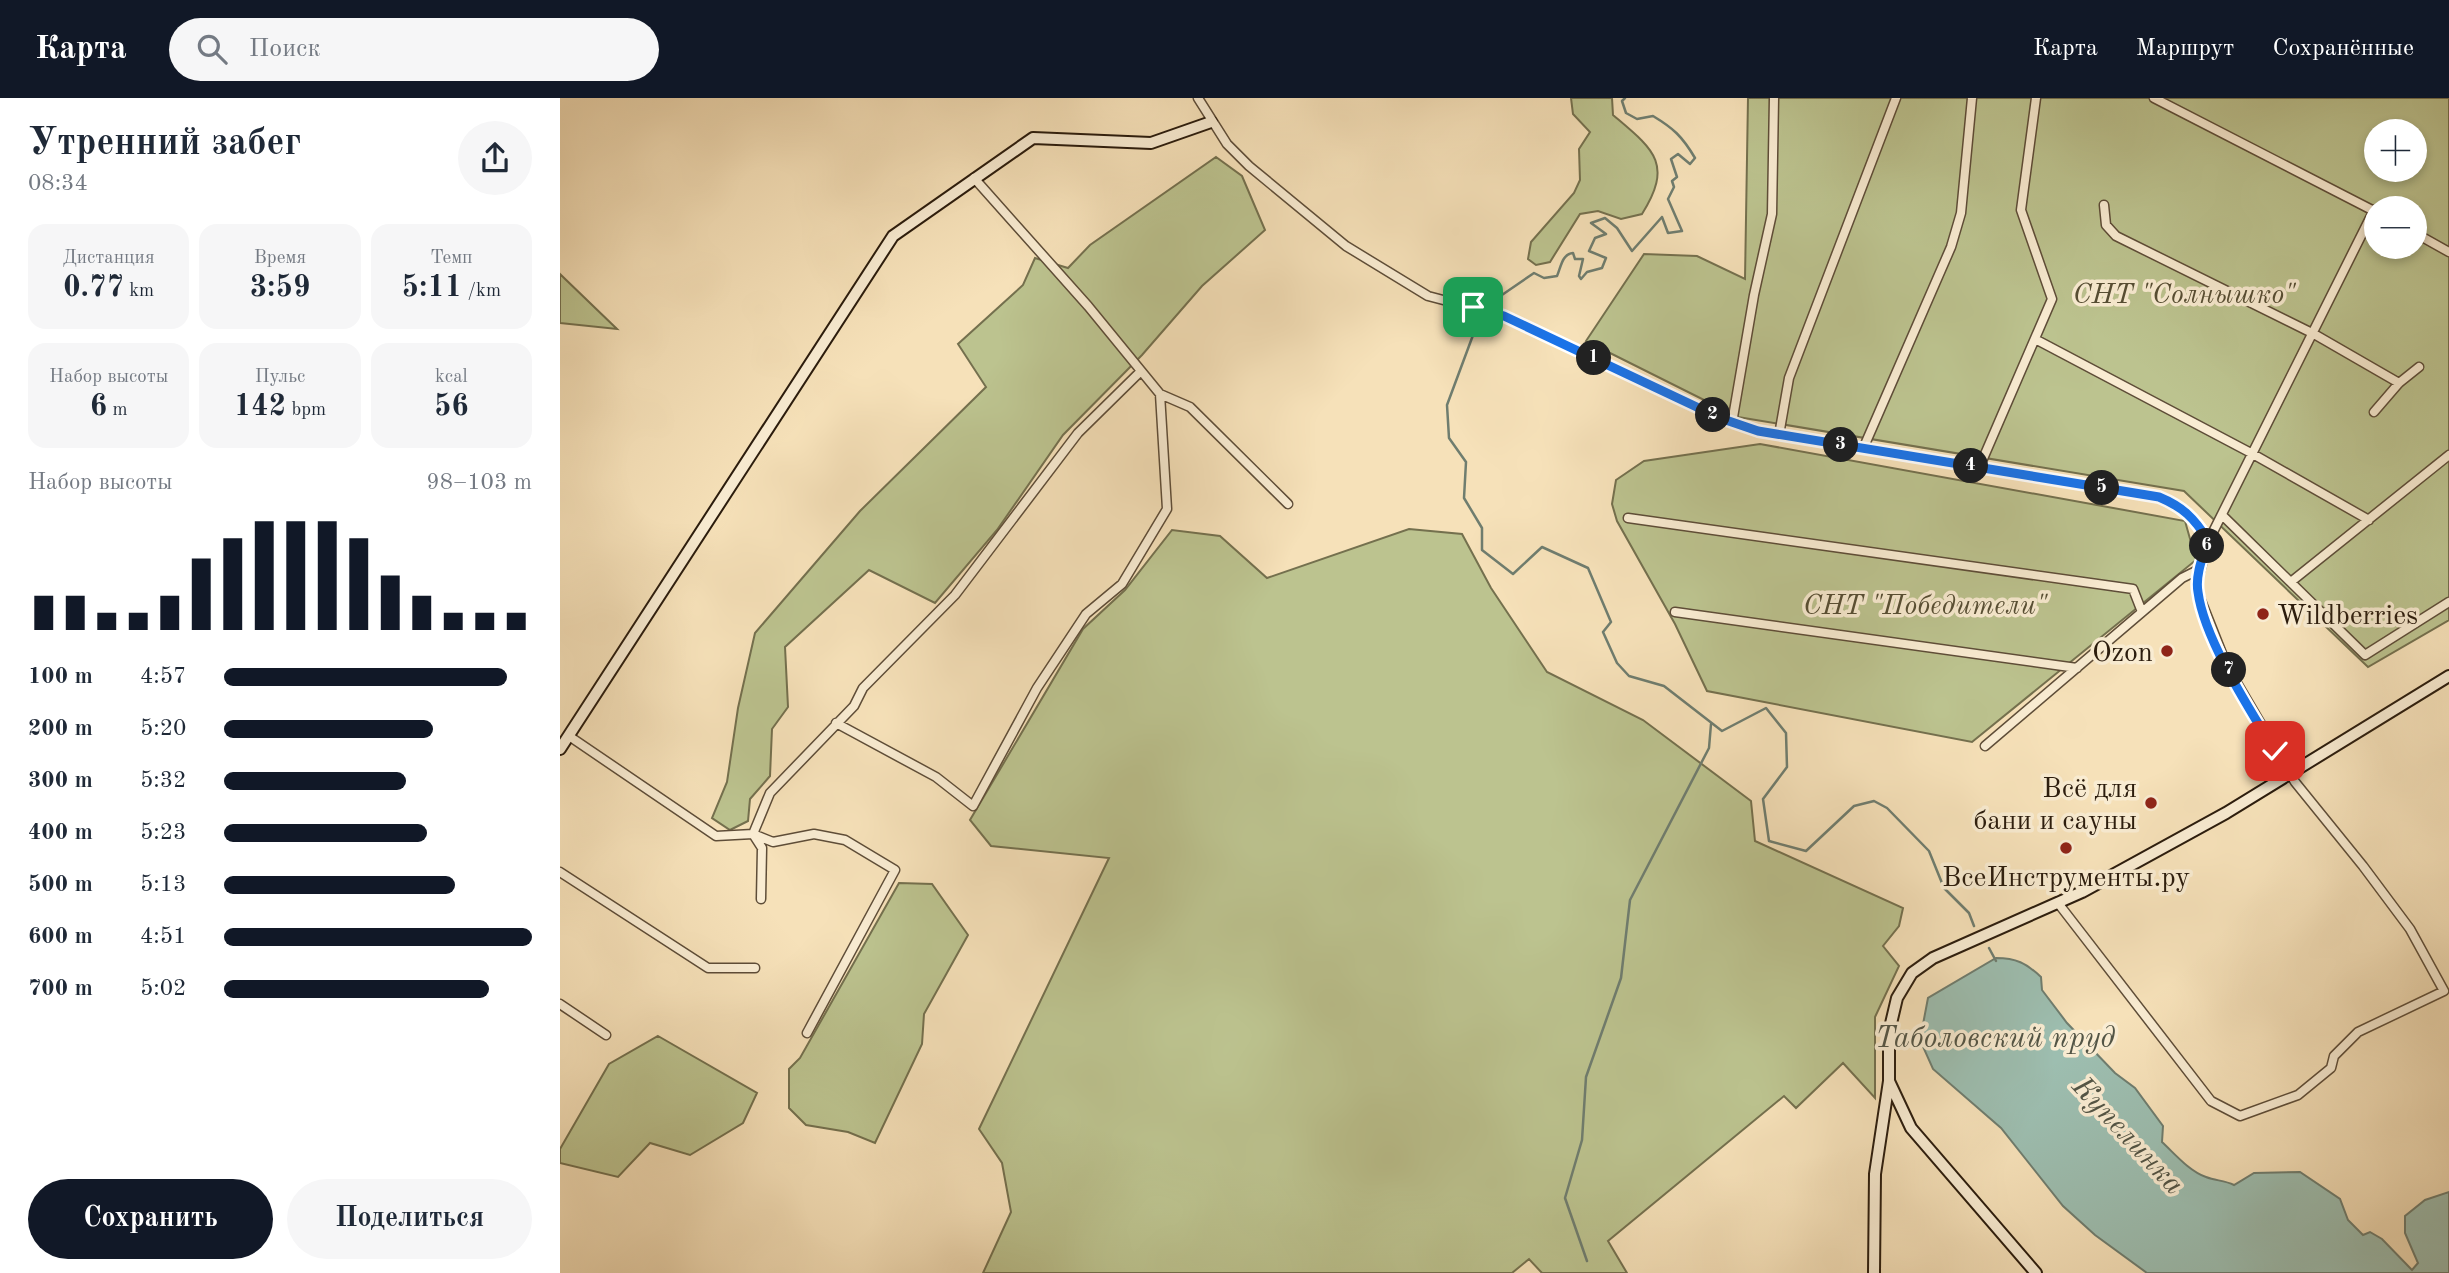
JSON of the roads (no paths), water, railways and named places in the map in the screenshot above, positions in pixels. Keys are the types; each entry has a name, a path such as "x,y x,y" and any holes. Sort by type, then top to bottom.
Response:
{"street":[{"path":"1198,98 1227,144 1249,166 1346,246 1428,296 1492,312 1732,423 1779,435 2159,497 2193,516 2208,540"},
{"path":"1732,423 1754,295 1772,214 1774,98"},
{"path":"1779,435 1789,378 1896,98"},
{"path":"1863,449 1951,247 1961,213 1972,98"},
{"path":"1979,468 2052,299 2021,210 2036,98"},
{"path":"2154,98 2364,205"},
{"path":"560,749 893,236 1033,138 1151,143 1211,122"},
{"path":"974,178 1088,306 1160,394 1189,407 1288,504"},
{"path":"2104,205 2106,225 2116,236 2314,334 2399,383"},
{"path":"2058,903 2211,1101 2239,1116 2298,1095 2331,1068 2334,1055 2358,1032 2444,991 2410,929 2290,775 2252,712 2214,637 2198,593 2200,569 2208,540 2364,233"},
{"path":"2427,240 2449,252"},
{"path":"2035,339 2251,453 2369,520"},
{"path":"2374,412 2399,383 2419,367"},
{"path":"753,834 770,793 854,706 863,688 955,595 1078,433 1140,372"},
{"path":"836,723 936,777 973,806 1037,688 1087,614 1122,584 1167,509 1160,394"},
{"path":"2292,581 2449,455"},
{"path":"2222,515 2365,655 2449,602"},
{"path":"1628,518 2133,589 2142,612"},
{"path":"1985,747 2182,578 2200,569"},
{"path":"1675,612 2077,668"},
{"path":"1874,1273 1875,1174 1889,1081 1889,1032 1897,998 1912,973 1933,958 2058,903 2226,813 2449,676"},
{"path":"569,736 716,835 753,834 773,842 814,834 845,840 895,870 807,1032"},
{"path":"753,834 762,848 761,899"},
{"path":"560,872 708,968 755,968"},
{"path":"560,1004 606,1035"},
{"path":"1889,1081 1911,1128 2036,1273"}],"water":[{"name":"Таболовский пруд","path":"1996,958 2020,962 2041,977 2042,990 2067,1023 2115,1073 2135,1088 2163,1126 2162,1142 2194,1171 2234,1185 2254,1173 2300,1172 2340,1199 2348,1220 2363,1235 2370,1232 2382,1239 2412,1270 2418,1263 2405,1233 2405,1216 2425,1200 2449,1192 2449,1273 2147,1273 2095,1235 2063,1206 2001,1128 1933,1069 1920,1040 1928,998"}],"waterway":[{"name":"Купелинка","path":"1625,98 1622,101 1626,113 1637,119 1653,116 1660,120 1681,138 1695,158 1690,164 1678,154 1671,159 1677,177 1672,181 1674,187 1668,199 1682,231 1668,233 1662,217 1632,251 1617,228 1605,218 1591,223 1606,234 1595,238 1589,251 1606,258 1602,268 1587,272 1581,279 1579,276 1583,259 1575,259 1573,253 1569,254 1562,262 1557,276 1544,278 1534,273 1499,297 1489,298 1485,303 1447,405 1449,438 1466,462 1464,498 1482,528 1482,550 1513,574 1542,547 1588,568 1611,622 1603,632 1617,663 1629,676 1664,686 1722,731 1766,708 1786,733 1787,767 1763,799 1769,841 1806,851 1854,806 1874,801 1887,808 1929,851 1944,888 1969,913 1974,926"},
{"path":"1587,1261 1565,1198 1582,1140 1586,1077 1621,978 1630,900 1709,748 1711,724"},
{"name":"Купелинка","path":"1989,948 1996,961"}],"place":[{"name":"Wildberries","path":"2263,614"},
{"name":"Ozon","path":"2167,651"},
{"name":"Всё для бани и сауны","path":"2151,803"},
{"name":"ВсеИнструменты.ру","path":"2066,848"}],"park label":[{"name":"СНТ \"Солнышко\"","path":"2184,293"},
{"name":"СНТ \"Победители\"","path":"1925,604"}]}
